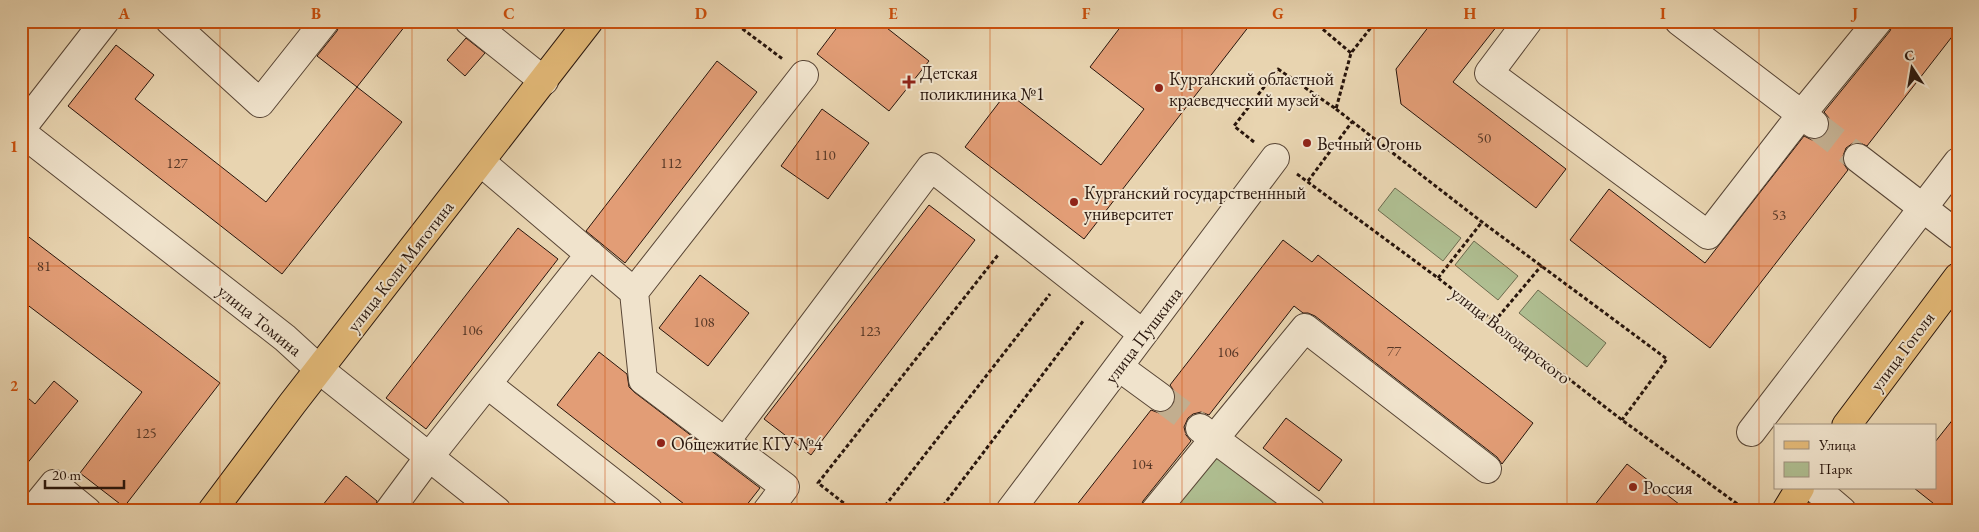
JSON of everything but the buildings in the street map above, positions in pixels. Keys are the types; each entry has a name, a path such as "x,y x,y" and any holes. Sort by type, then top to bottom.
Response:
{"main road":[{"name":"улица Коли Мяготина","path":"212,511 480,162 544,82 589,21"},
{"name":"улица Гоголя","path":"1848,424 1958,277"},
{"path":"1786,511 1799,490"}],"street":[{"path":"170,21 260,103 325,21"},
{"path":"470,21 544,82"},
{"path":"1528,21 1489,73 1708,235 1808,119 1878,21"},
{"path":"1680,21 1808,119"},
{"path":"21,131 91,26"},
{"path":"634,292 804,75"},
{"name":"улица Томина","path":"21,131 285,338 320,370 497,511"},
{"name":"улица Пушкина","path":"1010,511 1275,158"},
{"path":"1858,158 1958,235"},
{"path":"480,162 634,292 643,380 785,487 767,511"},
{"path":"1751,432 1958,162"},
{"path":"725,442 931,167 1143,334"},
{"path":"389,511 429,457 590,254"},
{"path":"1154,511 1207,433 1305,328 1487,469"},
{"path":"1118,367 1160,397"},
{"path":"487,384 648,511"},
{"path":"1207,433 1311,511"},
{"path":"32,511 54,484 87,511"},
{"path":"1817,490 1842,511"}],"path":[{"path":"732,21 804,75"},
{"path":"1313,21 1351,53"},
{"path":"1376,21 1351,53 1336,110 1482,222 1667,359 1622,420"},
{"name":"улица Володарского","path":"1336,110 1278,69 1234,126 1438,278 1622,420 1747,511"},
{"path":"1308,181 1352,122"},
{"path":"1438,278 1482,222"},
{"path":"854,511 818,483 1015,234"},
{"path":"1494,322 1542,265"},
{"path":"881,511 1066,273"},
{"path":"939,511 1099,300"}],"green space":[{"path":"1395,188 1461,238 1443,261 1378,210"},
{"path":"1474,241 1518,276 1498,300 1455,265"},
{"path":"1538,290 1606,343 1587,367 1519,313"},
{"path":"1214,450 1295,511 1165,511"}],"tunnel":[{"path":"1814,124 1858,158"},
{"path":"1160,397 1205,431"}],"place":[{"name":"Детская поликлиника №1","path":"909,82"},
{"name":"Курганский областной краеведческий музей","path":"1159,88"},
{"name":"Вечный Огонь","path":"1307,143"},
{"name":"Курганский государственнный университет","path":"1074,202"},
{"name":"Общежитие КГУ №4","path":"661,443"},
{"name":"Россия","path":"1633,487"}]}
